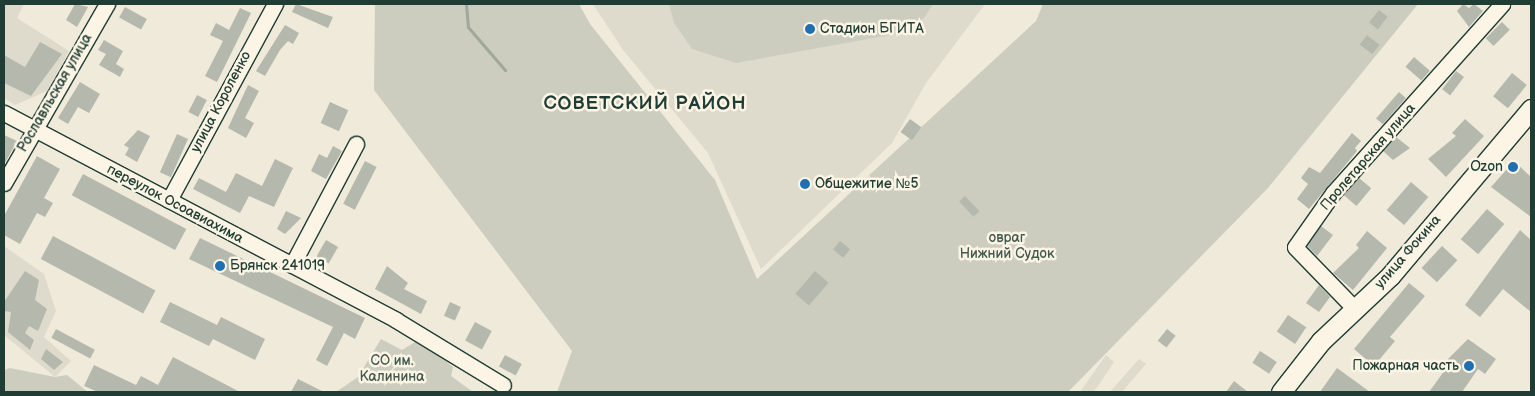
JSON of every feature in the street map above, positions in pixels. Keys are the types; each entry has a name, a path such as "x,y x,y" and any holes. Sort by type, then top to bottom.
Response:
{"main road":[{"name":"улица Фокина","path":"1281,392 1321,341 1390,276 1531,109"}],"street":[{"name":"Рославльская улица","path":"4,183 107,4"},
{"name":"улица Короленко","path":"169,200 275,4"},
{"name":"Пролетарская улица","path":"1355,309 1295,247 1333,193 1502,4"},
{"name":"переулок Осоавиахима","path":"4,113 396,320 503,385"},
{"path":"292,265 356,144"}],"shaded area":[{"path":"4,4 24,4 17,18 69,51 47,91 15,105 4,98"},
{"path":"593,4 985,4 926,83 892,143 761,269 708,153 623,50"},
{"path":"4,246 44,274 56,311 44,337 71,361 55,377 4,335"},
{"path":"1106,355 1114,362 1098,386 1093,392 1080,392"},
{"path":"1139,359 1146,364 1122,392 1110,392"}],"green space":[{"name":"овраг Нижний Судок","path":"375,4 579,4 590,24 715,180 757,279 1036,21 1043,4 1418,4 1268,188 1068,392 557,392 572,351 374,90"},
{"path":"669,4 933,4 924,18 895,34 736,63 692,49 674,23"},
{"name":"СО им. Калинина","path":"381,339 402,350 420,339 453,367 451,376 473,392 336,392 358,377"},
{"path":"10,368 55,377 67,375 88,392 4,392 4,370"}],"building":[{"path":"75,4 88,7 77,27 66,20"},
{"path":"296,4 333,17 328,28 292,12"},
{"path":"1463,4 1469,8 1474,4 1483,11 1469,27 1457,11"},
{"path":"125,7 147,19 141,30 119,17"},
{"path":"240,8 251,13 217,82 205,76 223,41 210,35 216,23 229,30"},
{"path":"1379,10 1388,17 1378,29 1369,23"},
{"path":"1502,22 1510,30 1494,46 1486,38"},
{"path":"285,25 299,33 293,44 288,41 280,50 265,76 256,71"},
{"path":"1367,35 1380,45 1372,54 1360,44"},
{"path":"104,40 123,51 116,64 124,69 120,77 99,65 106,54 98,50"},
{"path":"40,42 62,54 31,96 4,83 4,55 25,67"},
{"path":"1414,57 1430,71 1421,81 1405,67"},
{"path":"1456,71 1464,77 1450,95 1442,89"},
{"path":"1512,73 1527,85 1508,108 1493,96"},
{"path":"80,82 100,94 89,113 78,107 68,124 58,118"},
{"path":"248,85 259,91 245,118 254,123 246,138 228,128"},
{"path":"1399,92 1406,98 1383,124 1376,118"},
{"path":"197,95 207,100 198,117 188,112"},
{"path":"330,102 348,110 339,131 321,123"},
{"path":"910,119 921,127 912,140 901,132"},
{"path":"1465,119 1484,136 1446,177 1428,159 1456,136 1452,133"},
{"path":"138,130 150,136 137,162 125,155 129,148 124,145"},
{"path":"1352,133 1361,141 1355,148 1357,151 1309,209 1297,199 1308,184 1301,178 1309,167 1320,173"},
{"path":"177,134 188,139 171,177 160,172"},
{"path":"4,135 17,141 4,165"},
{"path":"1396,137 1410,148 1393,160 1383,151"},
{"path":"333,146 342,151 326,179 311,171 319,154 327,158"},
{"path":"37,156 60,169 44,198 53,203 45,217 37,213 20,244 4,235 4,216"},
{"path":"275,159 293,168 274,207 249,196 240,213 193,189 199,178 226,192 236,173 262,186"},
{"path":"365,161 377,167 355,210 343,204"},
{"path":"1514,161 1531,177 1531,217 1491,187"},
{"path":"83,174 186,229 175,250 72,195"},
{"path":"1359,178 1371,188 1356,206 1344,196"},
{"path":"1411,182 1428,197 1404,225 1387,210"},
{"path":"965,196 979,211 973,217 959,201"},
{"path":"1487,209 1504,224 1478,254 1461,239"},
{"path":"286,211 301,218 285,234 277,229"},
{"path":"1321,226 1333,235 1317,256 1307,246"},
{"path":"1520,230 1531,240 1531,312 1503,289 1480,317 1465,305"},
{"path":"1367,231 1387,248 1353,290 1333,273 1359,248 1356,245"},
{"path":"53,236 155,290 143,313 41,259"},
{"path":"200,238 365,318 355,339 344,333 327,366 316,360 333,327 189,259"},
{"path":"326,240 338,247 329,263 316,256"},
{"path":"840,241 850,249 843,258 833,250"},
{"path":"1442,246 1457,260 1437,282 1422,268"},
{"path":"387,266 408,283 404,289 427,301 421,314 375,289"},
{"path":"25,271 39,280 35,300 47,309 38,331 29,326 25,333 34,340 30,350 8,332 11,312 4,311 4,302"},
{"path":"815,271 829,283 809,305 795,294"},
{"path":"1409,283 1425,296 1390,337 1395,341 1374,366 1354,349"},
{"path":"1319,285 1330,297 1319,312 1306,303"},
{"path":"170,302 217,325 221,317 265,339 255,360 213,339 209,346 160,322"},
{"path":"450,302 461,307 455,321 444,316"},
{"path":"1288,315 1306,327 1295,344 1277,332"},
{"path":"475,322 492,331 482,349 465,341"},
{"path":"56,329 95,350 90,358 51,338"},
{"path":"1167,329 1176,336 1166,348 1158,341"},
{"name":"Пожарная часть","path":"1468,339 1496,359 1485,374 1478,369 1462,392 1429,392 1450,363 1447,360"},
{"path":"46,349 63,362 54,370 41,359"},
{"path":"1260,351 1277,362 1269,374 1252,363"},
{"path":"505,355 522,364 516,375 499,366"},
{"path":"173,357 240,392 98,392 84,386 94,365 136,385 141,376 158,385"},
{"path":"1337,368 1370,392 1320,392"},
{"path":"298,379 324,392 291,392"},
{"path":"1234,381 1248,392 1226,392"}],"waterway":[{"path":"466,4 468,27 505,70"}],"place":[{"name":"Стадион БГИТА","path":"810,29"},
{"name":"Ozon","path":"1513,167"},
{"name":"Общежитие №5","path":"805,184"},
{"name":"Брянск 241019","path":"220,266"},
{"name":"Пожарная часть","path":"1469,366"}],"district":[{"name":"СОВЕТСКИЙ РАЙОН","path":"645,104"}]}
